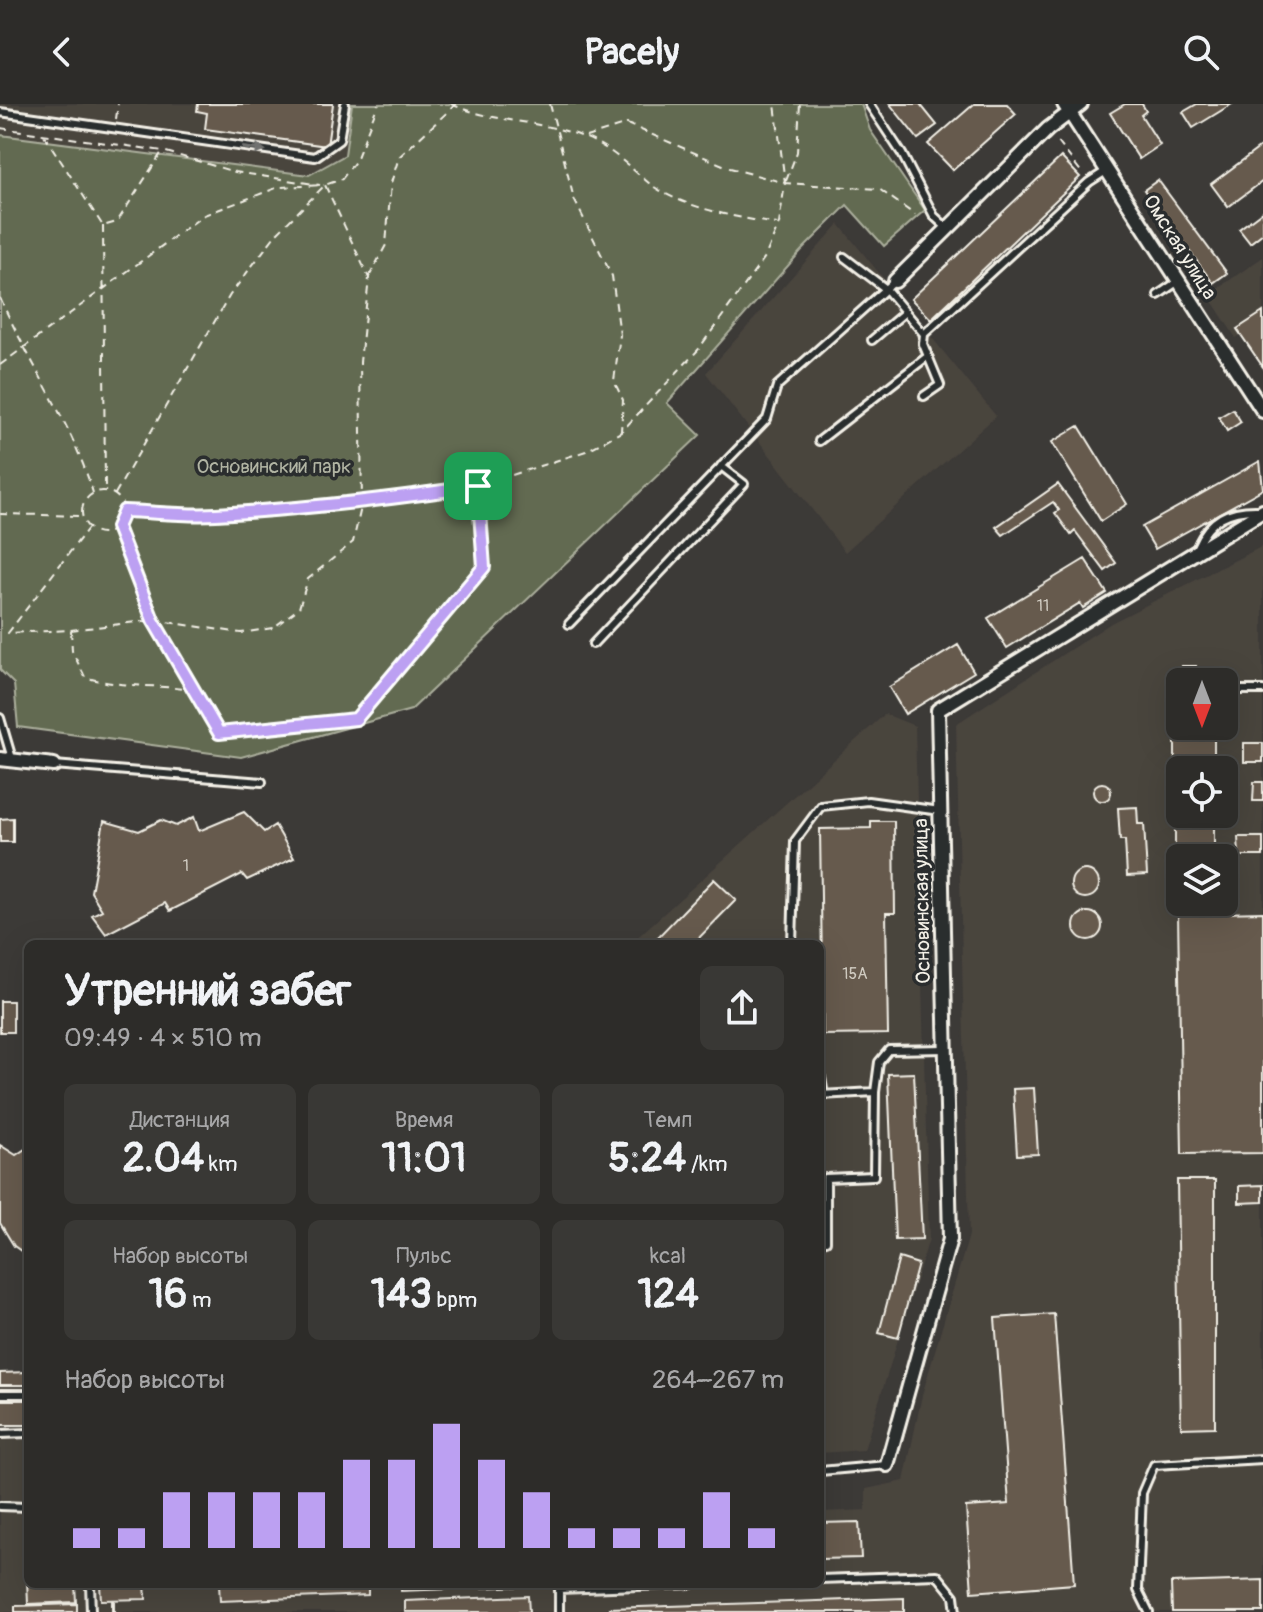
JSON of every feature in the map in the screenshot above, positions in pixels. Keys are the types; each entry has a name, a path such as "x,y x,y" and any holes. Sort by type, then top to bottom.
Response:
{"street":[{"path":"891,285 1072,106"},
{"name":"Омская улица","path":"1072,106 1177,282 1263,411"},
{"name":"Основинская улица","path":"887,1465 950,1239 938,710 1263,511"},
{"path":"7,760 54,765"}],"lane":[{"path":"0,112 315,157 339,140 345,104"},
{"path":"869,104 902,154 934,216 948,229"},
{"path":"924,334 1089,182 1109,169"},
{"path":"844,257 891,285 905,312 924,334 928,356 940,385 924,396"},
{"path":"1158,295 1177,282"},
{"path":"569,624 767,419 777,386 891,285"},
{"path":"872,340 905,312"},
{"path":"819,441 928,356"},
{"path":"593,644 744,484 721,466"},
{"path":"1238,690 1263,690"},
{"path":"0,718 7,760"},
{"path":"54,765 262,782"},
{"path":"792,940 795,841 821,806 868,801 940,811"},
{"path":"824,1241 826,1178 874,1176 875,1092 879,1062 889,1050 946,1049"},
{"path":"824,1095 875,1092"},
{"path":"0,1394 24,1394"},
{"path":"0,1434 24,1433"},
{"path":"1149,1612 1138,1590 1142,1493 1154,1465 1263,1459"},
{"path":"824,1471 887,1465"},
{"path":"0,1506 24,1507"},
{"path":"824,1579 937,1575 954,1596 956,1612"},
{"path":"90,1588 91,1612"},
{"path":"559,1612 559,1589 585,1588"}],"path":[{"path":"0,365 204,215 279,187 325,185 342,179 356,160 378,104"},
{"path":"550,104 554,130 574,199 612,276 620,335 614,381 623,400 621,432"},
{"path":"775,104 785,183"},
{"path":"124,511 214,515 328,502 362,503 478,486 586,451 621,432 698,350 743,292 765,257 779,224 785,183 797,152 800,104"},
{"path":"0,632 71,630 153,620 241,633 273,628 299,608 308,579 353,542 362,503 360,362 369,278 386,245 391,183 399,157 454,105 586,137 624,158 652,186 719,215 779,224"},
{"path":"586,137 627,124 730,168 785,183 879,189 915,215"},
{"path":"0,128 163,151 235,172 325,185"},
{"path":"44,134 103,226 105,491"},
{"path":"103,226 117,222 163,151"},
{"path":"325,185 369,278"},
{"path":"115,494 230,295 277,233 325,185"},
{"path":"0,298 22,347 66,419 93,493"},
{"path":"124,511 117,527 153,620 191,691 219,733 356,719 484,567 478,486"},
{"path":"117,527 100,532 89,527 83,516 84,503 93,493 105,491 115,494 124,511"},
{"path":"0,514 83,516"},
{"path":"8,633 89,527"},
{"path":"71,630 72,651 85,677 110,685 161,685 191,691"}],"shaded area":[{"path":"0,104 352,104 345,155 309,175 0,135"},
{"path":"839,224 996,416 845,552 706,373"},
{"path":"1263,257 1263,367 1241,335 1236,338 1208,295"},
{"path":"1263,546 1263,1612 0,1612 0,1372 24,1371 24,1588 824,1588 824,1512 866,1510 866,1489 904,1481 922,1395 969,1235 956,724 1111,623"},
{"path":"885,714 915,726 929,1239 864,1450 824,1453 824,940 634,940"}],"green space":[{"name":"Основинский парк","path":"352,104 861,104 870,130 925,210 884,246 847,205 801,251 667,403 700,435 411,710 241,757 18,727 14,684 0,670 0,135 309,175 345,155"}],"building":[{"path":"198,104 333,104 327,146 205,129 207,113 197,111"},
{"path":"890,104 920,104 937,125 918,139"},
{"path":"974,104 1007,104 1016,114 953,170 928,144"},
{"path":"1125,104 1142,104 1146,111 1141,115 1160,145 1139,159 1110,113"},
{"path":"1197,104 1232,104 1193,128 1183,112"},
{"path":"1263,145 1263,181 1228,207 1211,184"},
{"path":"1061,157 1080,177 931,319 911,299"},
{"path":"1158,180 1227,273 1213,283 1144,190"},
{"path":"1263,211 1263,233 1250,243 1239,229"},
{"path":"1263,312 1263,367 1237,329"},
{"path":"1233,409 1241,422 1227,431 1219,417"},
{"path":"1079,426 1127,504 1101,521 1052,442"},
{"path":"1260,461 1263,489 1155,549 1142,527"},
{"path":"1058,484 1116,563 1105,571 1075,531 1071,535 1055,513 1059,510 1053,502 1003,535 996,527"},
{"path":"1085,559 1107,593 1083,608 1080,603 1007,648 988,618"},
{"path":"958,645 974,672 905,714 889,687"},
{"path":"1175,740 1214,740 1214,756 1175,756"},
{"path":"1244,743 1263,743 1263,762 1244,762"},
{"path":"1254,782 1263,782 1263,801 1253,801"},
{"path":"1102,783 1111,792 1102,801 1093,792"},
{"path":"1137,807 1138,824 1144,824 1147,875 1127,876 1125,840 1120,840 1118,808"},
{"path":"244,812 264,832 275,825 294,858 247,880 242,874 170,911 165,903 106,934 92,915 102,910 91,892 104,821 139,831 161,820 176,826 194,817 199,831"},
{"path":"13,818 13,842 0,842 0,819"},
{"path":"871,821 894,821 895,913 886,913 888,1034 824,1035 820,829 871,828"},
{"path":"1175,828 1214,828 1214,844 1175,844"},
{"path":"1238,837 1263,837 1263,856 1239,856"},
{"path":"1085,870 1095,874 1099,884 1095,894 1085,898 1075,894 1071,884 1075,874"},
{"path":"714,879 736,900 697,940 655,940"},
{"path":"1088,912 1098,916 1102,926 1098,936 1088,940 1078,936 1074,926 1078,916"},
{"path":"1263,912 1263,1153 1182,1154 1178,916 1238,916 1238,913"},
{"path":"0,1001 13,1001 13,1032 0,1032"},
{"path":"914,1073 922,1239 895,1240 888,1074"},
{"path":"1034,1088 1038,1154 1017,1155 1013,1089"},
{"path":"0,1145 16,1155 24,1150 24,1253 14,1246 0,1223"},
{"path":"1177,1180 1215,1180 1215,1427 1181,1428"},
{"path":"1263,1185 1263,1202 1239,1203 1239,1186"},
{"path":"899,1258 918,1264 898,1338 879,1333"},
{"path":"1054,1314 1074,1584 972,1592 966,1507 1009,1504 995,1318"},
{"path":"24,1372 24,1385 0,1385 0,1373"},
{"path":"0,1400 24,1400 24,1425 0,1425"},
{"path":"859,1522 861,1558 824,1559 824,1523"},
{"path":"1263,1580 1263,1612 1172,1612 1171,1583"},
{"path":"27,1588 75,1588 76,1602 28,1604"},
{"path":"100,1588 145,1588 146,1599 101,1600"},
{"path":"219,1588 368,1588 368,1595 220,1601"},
{"path":"401,1588 477,1588 401,1591"},
{"path":"528,1596 529,1612 405,1612 405,1601"},
{"path":"904,1598 904,1612 611,1612 610,1608"},
{"path":"77,1604 77,1612 15,1612 15,1606"}],"railway":[{"path":"113,1600 113,1612"}],"route":[{"path":"478,486 484,567 356,719 219,733 191,691 153,620 117,527 124,517 124,511 214,515 328,502 362,503 478,486"}]}
